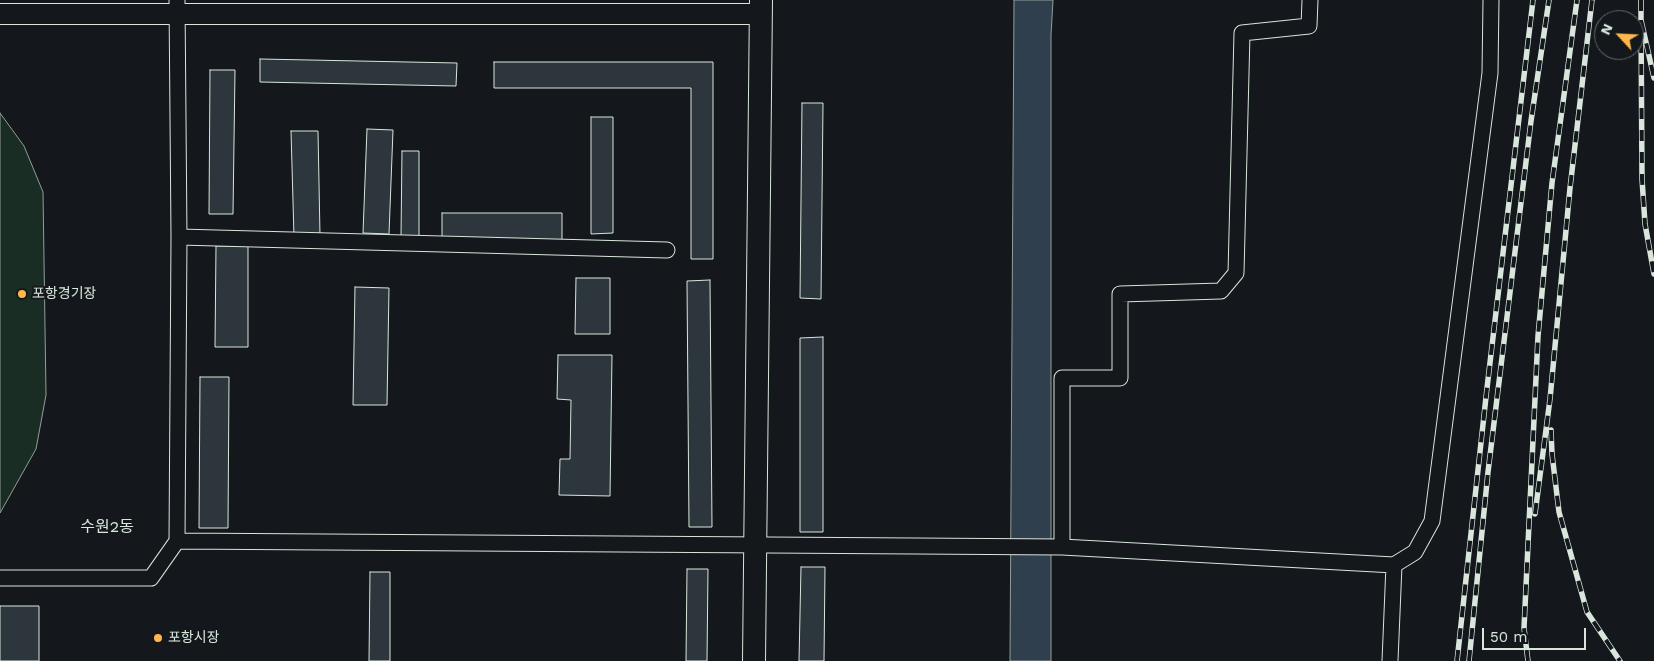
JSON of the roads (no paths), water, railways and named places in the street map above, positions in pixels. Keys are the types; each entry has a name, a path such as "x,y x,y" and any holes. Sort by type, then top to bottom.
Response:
{"highway":[{"path":"754,661 761,7"}],"main road":[{"path":"0,14 177,7 761,7"}],"street":[{"path":"1062,547 1062,378 1120,378 1120,294 1221,291 1236,273 1242,33 1309,26 1310,0"},
{"path":"177,541 1062,547 1394,565 1415,552 1432,520 1490,73 1491,0"},
{"path":"0,578 151,578 177,541 179,236 177,7"},
{"path":"179,236 667,250"},
{"path":"1390,661 1394,565"}],"water":[{"path":"1014,0 1053,0 1051,35 1051,661 1010,661"}],"railway":[{"path":"1457,661 1533,0"},
{"path":"1469,661 1488,472 1531,121 1549,0"},
{"path":"1528,661 1524,628 1538,336 1552,183 1577,0"},
{"path":"1535,514 1550,399 1570,188 1592,0"},
{"path":"1641,0 1641,20 1654,78"},
{"path":"1641,60 1642,179 1645,224 1654,274"},
{"path":"1551,430 1559,512 1587,612 1620,661"}],"place":[{"name":"포항경기장","path":"22,294"},
{"name":"포항시장","path":"158,638"}],"district":[{"name":"수원2동","path":"107,527"}]}
